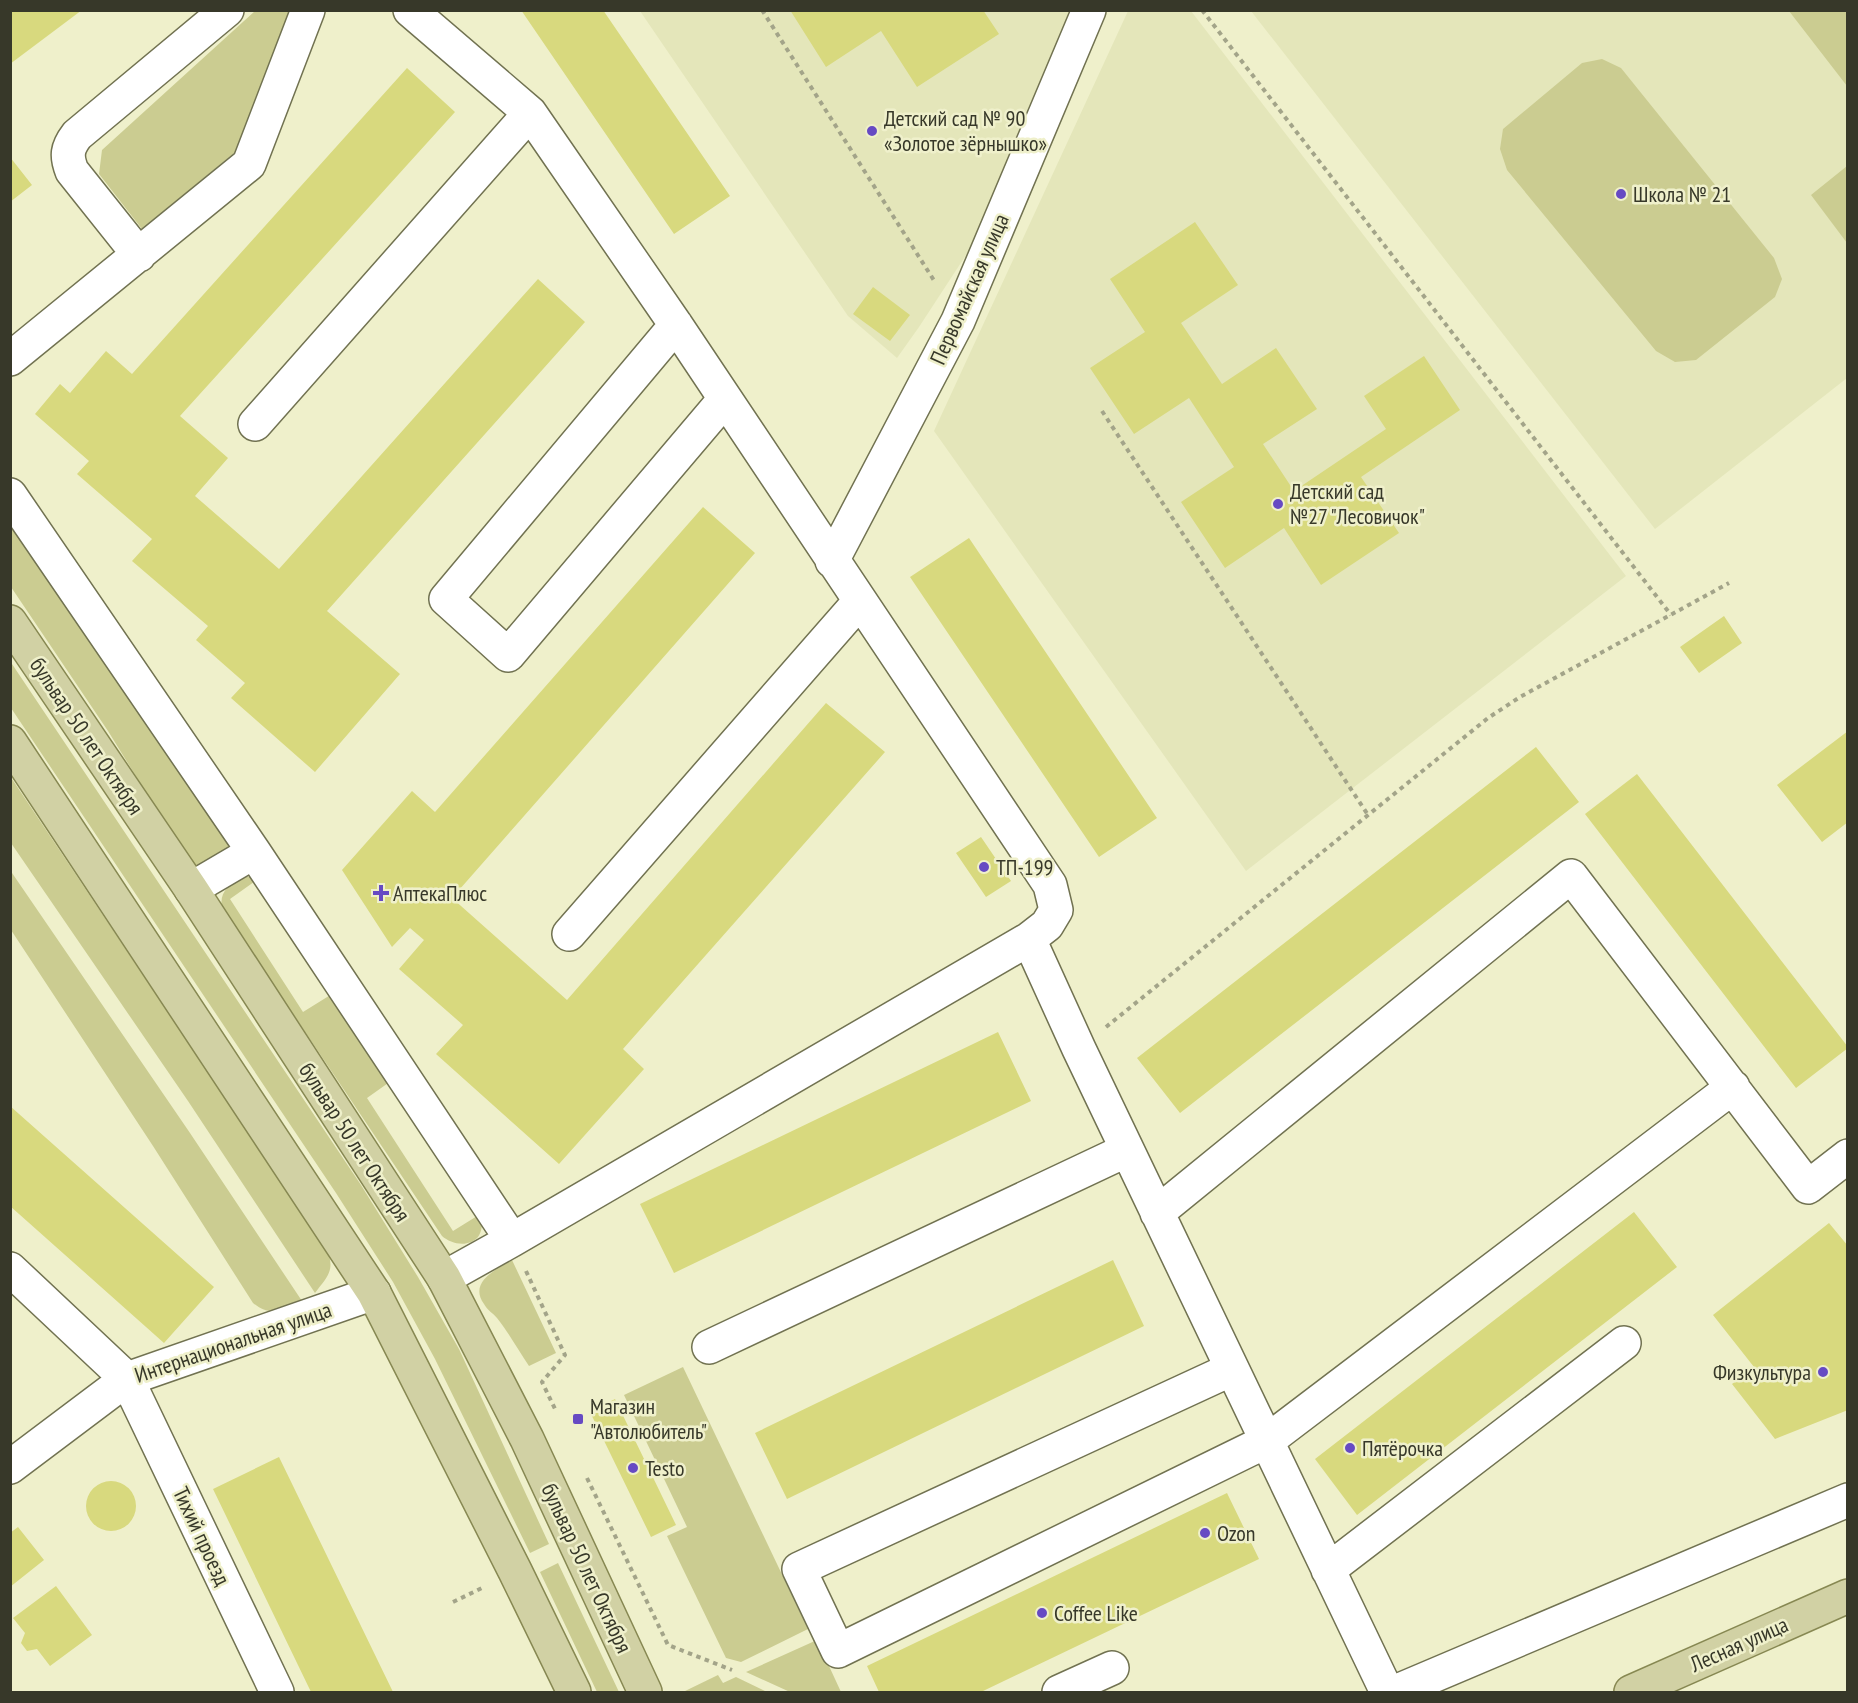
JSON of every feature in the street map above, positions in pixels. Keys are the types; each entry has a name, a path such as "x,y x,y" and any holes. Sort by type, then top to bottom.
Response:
{"main road":[{"name":"бульвар 50 лет Октября","path":"10,622 191,889 444,1278 527,1439 645,1692"},
{"path":"10,742 374,1293 574,1692"},
{"name":"Лесная улица","path":"1631,1692 1848,1596"}],"street":[{"path":"138,255 72,171 67,159 69,146 77,135 228,10"},
{"path":"10,359 249,164 308,10"},
{"path":"410,10 530,113 676,325 1050,885 1056,910 1047,925 1029,939 444,1278"},
{"name":"Первомайская улица","path":"832,561 958,321 1089,10"},
{"path":"255,424 530,113"},
{"path":"676,325 446,599 508,655 725,399"},
{"path":"10,495 254,852 512,1240"},
{"path":"569,934 860,601"},
{"path":"191,889 254,852"},
{"path":"1157,1213 1571,876 1808,1187 1848,1156"},
{"path":"1029,939 1127,1150 1387,1692"},
{"path":"1232,1369 799,1569 838,1651 1267,1441 1733,1087"},
{"path":"709,1347 1127,1150"},
{"path":"10,1269 128,1378"},
{"name":"Интернациональная улица","path":"10,1467 128,1378 374,1293"},
{"path":"1328,1570 1624,1343"},
{"name":"Тихий проезд","path":"128,1378 277,1692"},
{"path":"1395,1692 1848,1500"},
{"path":"1059,1692 1112,1668"}],"path":[{"path":"762,10 942,292 958,321"},
{"path":"1202,10 1671,615"},
{"path":"1102,411 1368,815"},
{"path":"1079,1049 1488,718 1520,697 1729,583"},
{"path":"512,1240 565,1355 542,1382 556,1413"},
{"path":"586,1474 668,1645 732,1670"},
{"path":"453,1602 489,1584"}],"shaded area":[{"path":"255,11 300,11 239,149 142,229 99,174 102,150"},
{"name":"Детский сад № 90 «Золотое зёрнышко»","path":"640,11 1076,11 968,252 897,358 848,316"},
{"name":"Детский сад №27 \"Лесовичок\"","path":"1128,11 1191,11 1626,576 1246,871 934,431"},
{"name":"Школа № 21","path":"1251,11 1847,11 1847,378 1655,529"},
{"path":"1789,11 1847,11 1847,86"},
{"path":"1602,59 1621,68 1774,258 1782,279 1775,297 1696,360 1675,362 1656,351 1507,170 1500,149 1503,129 1582,63"},
{"path":"1847,166 1847,243 1811,195"},
{"path":"10,520 230,840 227,851 202,867 193,864 181,849 108,731 11,587"},
{"path":"10,661 361,1185 418,1277 459,1349 549,1544 530,1553 435,1359 393,1282 336,1193 11,708"},
{"path":"10,776 328,1252 330,1270 315,1293 188,1101 11,843"},
{"path":"10,870 302,1301 277,1311 260,1308 253,1303 11,930"},
{"path":"242,877 258,879 230,899 303,1012 332,994 391,1081 367,1098 453,1231 482,1213 481,1231 474,1240 460,1244 442,1236 222,908 224,893 229,886"},
{"path":"512,1260 556,1353 529,1366 506,1330 485,1306 480,1296 480,1289 486,1277"},
{"path":"683,1367 808,1629 741,1662 726,1658 667,1536 687,1527 624,1395"},
{"path":"558,1563 619,1692 597,1692 540,1572"},
{"path":"817,1640 841,1692 790,1692 746,1672"},
{"path":"718,1675 723,1683 736,1677 767,1692 683,1692"}],"building":[{"path":"10,10 82,10 10,64"},
{"path":"521,10 603,10 730,196 674,234"},
{"path":"790,10 983,10 999,34 917,87 881,31 826,67"},
{"path":"407,68 455,112 180,416 228,458 195,496 279,569 538,279 585,322 327,611 400,674 315,772 231,698 245,683 196,640 208,626 132,561 152,539 77,474 89,461 35,414 60,384 70,393 106,351 132,374"},
{"path":"10,157 32,185 10,202"},
{"path":"1195,222 1238,285 1181,323 1222,384 1276,348 1317,409 1263,444 1294,491 1386,429 1364,396 1424,356 1460,410 1361,477 1399,533 1321,585 1284,528 1225,568 1181,502 1234,467 1189,398 1134,434 1090,368 1145,332 1110,279"},
{"path":"873,287 910,315 890,341 853,314"},
{"path":"703,507 755,553 452,898 567,1000 826,703 885,752 623,1049 644,1069 559,1164 436,1054 463,1025 399,969 424,940 410,928 392,947 342,870 412,791 435,812"},
{"path":"969,538 1157,818 1099,857 910,577"},
{"path":"1724,616 1742,643 1699,673 1680,647"},
{"path":"1848,731 1848,822 1822,842 1777,785"},
{"path":"1536,747 1579,802 1180,1113 1137,1058"},
{"path":"1637,774 1848,1047 1796,1088 1585,814"},
{"name":"ТП-199","path":"981,837 1011,881 986,897 956,853"},
{"path":"998,1032 1031,1101 674,1273 640,1204"},
{"path":"10,1106 214,1287 164,1343 10,1206"},
{"path":"1634,1212 1677,1267 1357,1515 1315,1459"},
{"path":"1829,1223 1848,1246 1848,1410 1775,1439 1732,1384 1754,1367 1713,1315"},
{"path":"1113,1260 1144,1326 787,1499 755,1433"},
{"path":"615,1399 676,1525 651,1537 590,1412"},
{"path":"279,1457 393,1692 311,1692 213,1489"},
{"path":"111,1481 120,1483 131,1492 136,1506 134,1515 125,1526 111,1531 102,1529 91,1520 86,1506 88,1497 97,1486"},
{"path":"1227,1493 1259,1559 981,1692 879,1692 867,1666"},
{"path":"18,1527 44,1560 10,1587 10,1533"},
{"path":"56,1586 92,1635 50,1666 37,1649 27,1651 21,1643 25,1633 13,1618"}],"place":[{"name":"Детский сад № 90 «Золотое зёрнышко»","path":"872,131"},
{"name":"Школа № 21","path":"1621,194"},
{"name":"Детский сад №27 \"Лесовичок\"","path":"1278,504"},
{"name":"ТП-199","path":"984,867"},
{"name":"АптекаПлюс","path":"381,893"},
{"name":"Физкультура","path":"1823,1372"},
{"name":"Магазин \"Автолюбитель\"","path":"578,1419"},
{"name":"Пятёрочка","path":"1350,1448"},
{"name":"Testo","path":"633,1468"},
{"name":"Ozon","path":"1205,1533"},
{"name":"Coffee Like","path":"1042,1613"}]}
